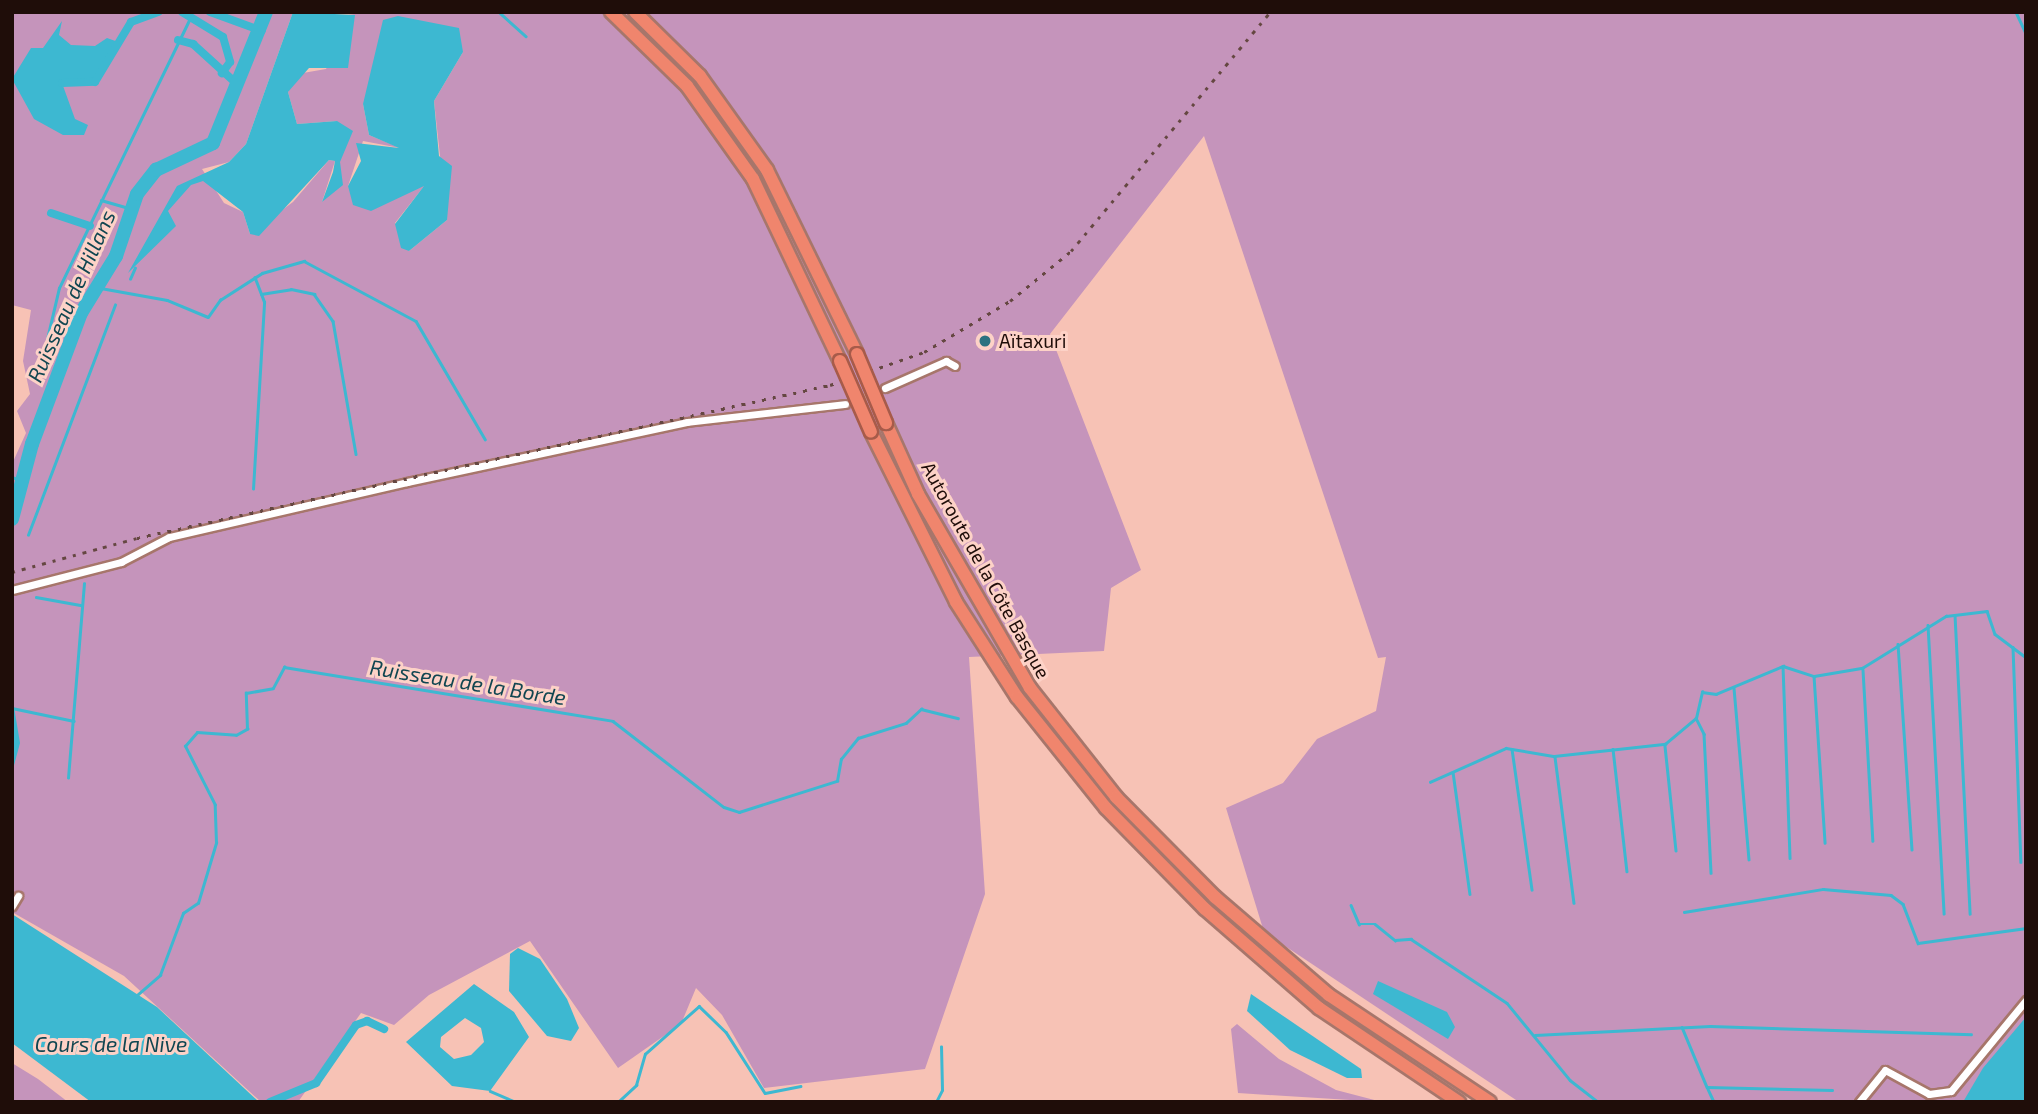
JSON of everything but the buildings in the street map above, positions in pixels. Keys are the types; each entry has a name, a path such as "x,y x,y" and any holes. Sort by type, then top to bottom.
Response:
{"highway":[{"name":"Autoroute de la Côte Basque","path":"611,12 687,86 753,179 956,602 1017,697 1098,798 1205,909 1319,1008 1460,1102"},
{"name":"Autoroute de la Côte Basque","path":"635,12 700,76 767,170 857,354 918,494 973,593 1038,699 1116,797 1206,888 1329,995 1490,1102"}],"street":[{"path":"885,388 946,362 955,366"},
{"path":"12,590 121,562 185,533 727,419 845,404"},
{"path":"13,905 19,896"},
{"path":"1859,1102 1885,1070 1929,1094 1951,1091 2026,1000"}],"shaded area":[{"path":"12,12 293,12 246,144 229,162 202,169 224,203 243,212 250,234 293,202 329,160 335,161 322,202 339,179 337,121 297,124 288,92 297,74 326,69 354,15 338,12 2026,12 2026,1102 1519,1102 1264,932 1226,808 1283,783 1317,739 1376,711 1386,657 1378,658 1204,136 1050,334 1141,570 1111,588 1104,651 969,657 985,894 925,1069 764,1088 722,1015 696,988 681,1024 618,1068 530,941 429,995 394,1025 361,1013 298,1102 261,1102 124,976 12,912 12,464 26,433 17,411 30,394 23,361 31,310 12,305","holes":["463,52 434,101 447,220 409,251 395,223 425,185 397,195 348,186 363,141 400,148 369,135 363,104"]},
{"path":"1237,1024 1279,1059 1336,1090 1382,1102 1238,1093 1231,1029"},
{"path":"12,1063 38,1079 68,1102 12,1102"}],"water":[{"path":"293,12 355,15 348,68 309,68 288,92 297,124 337,121 353,131 340,162 343,185 322,202 335,161 329,160 259,236 250,234 243,212 203,181 191,185 168,211 176,226 128,273 177,186 229,162 246,144"},
{"path":"398,16 459,28 463,52 434,101 439,156 452,166 447,220 409,251 401,248 395,224 424,186 371,211 353,205 348,186 361,161 356,143 399,148 369,135 363,104 383,20"},
{"path":"62,21 59,35 71,45 95,46 107,38 121,43 95,82 62,83 75,119 88,125 84,135 63,135 34,119 12,79 31,48 43,48"},
{"path":"12,695 20,743 12,773"},
{"name":"Cours de la Nive","path":"12,914 157,1007 259,1102 91,1102 12,1043"},
{"path":"518,948 540,959 567,999 579,1028 571,1041 547,1036 509,991 510,954"},
{"path":"1378,981 1447,1012 1455,1027 1448,1039 1373,994"},
{"path":"474,984 514,1012 529,1037 490,1091 452,1086 406,1042","holes":["465,1018 481,1028 484,1042 471,1055 454,1059 440,1047 441,1037"]},
{"path":"1251,994 1361,1069 1362,1078 1347,1078 1290,1050 1247,1011"},
{"path":"2026,1017 2026,1102 1963,1102 1983,1068"}],"waterway":[{"path":"62,83 95,82 131,22 158,12"},
{"path":"182,12 223,37 230,62 222,73"},
{"path":"210,12 262,31"},
{"name":"Ruisseau de Hillans","path":"12,519 32,444 81,313 116,256 137,194 156,170 213,143 266,12"},
{"path":"499,12 526,36"},
{"path":"2016,12 2026,33"},
{"path":"47,339 59,288 191,16"},
{"path":"178,40 193,44 238,85"},
{"path":"101,200 132,209"},
{"path":"51,213 90,226"},
{"path":"95,287 167,300 208,317 220,300 262,273 304,261 416,321 485,439"},
{"path":"130,279 135,268"},
{"path":"253,489 264,302 255,278"},
{"path":"261,294 291,289 314,294 333,321 356,454"},
{"path":"28,535 115,305"},
{"path":"12,477 20,480"},
{"path":"68,778 84,584"},
{"path":"36,597 81,605"},
{"path":"1430,782 1506,748 1554,756 1665,744 1696,718 1702,692 1716,694 1783,666 1814,676 1862,668 1946,616 1987,611 1995,634 2026,657"},
{"path":"1955,615 1970,914"},
{"path":"1928,625 1944,914"},
{"path":"1898,644 1912,850"},
{"path":"2013,647 2021,862"},
{"path":"1783,666 1790,858"},
{"name":"Ruisseau de la Borde","path":"136,996 160,975 183,913 198,903 216,843 215,805 185,746 197,732 236,735 247,729 246,693 273,688 284,667 613,721 724,807 739,812 837,781 841,759 858,738 906,723 921,709 958,718"},
{"path":"1863,670 1873,841"},
{"path":"1814,676 1825,843"},
{"path":"1734,688 1749,859"},
{"path":"12,708 74,721"},
{"path":"1696,718 1704,734 1711,873"},
{"path":"1665,746 1676,850"},
{"path":"1512,749 1532,890"},
{"path":"1613,749 1627,871"},
{"path":"1555,757 1574,903"},
{"path":"1453,772 1470,894"},
{"path":"1684,912 1823,889 1891,895 1903,904 1918,943 2026,928"},
{"path":"1351,905 1359,924 1375,924 1395,940 1411,939 1507,1003 1570,1080 1598,1102"},
{"path":"618,1102 636,1085 645,1054 699,1006 726,1032 765,1093 800,1086"},
{"path":"270,1102 316,1083 356,1025 367,1021 384,1029"},
{"path":"1535,1035 1710,1026 1971,1034"},
{"path":"1682,1027 1707,1087 1832,1090"},
{"path":"936,1102 942,1090 941,1047"},
{"path":"1708,1089 1714,1102"},
{"path":"490,1091 516,1102"}],"tunnel":[{"path":"845,404 885,388"}],"railway":[{"path":"12,572 137,538 830,385 924,352 1010,301 1071,251 1270,12"}],"place":[{"name":"Aïtaxuri","path":"985,341"}]}
